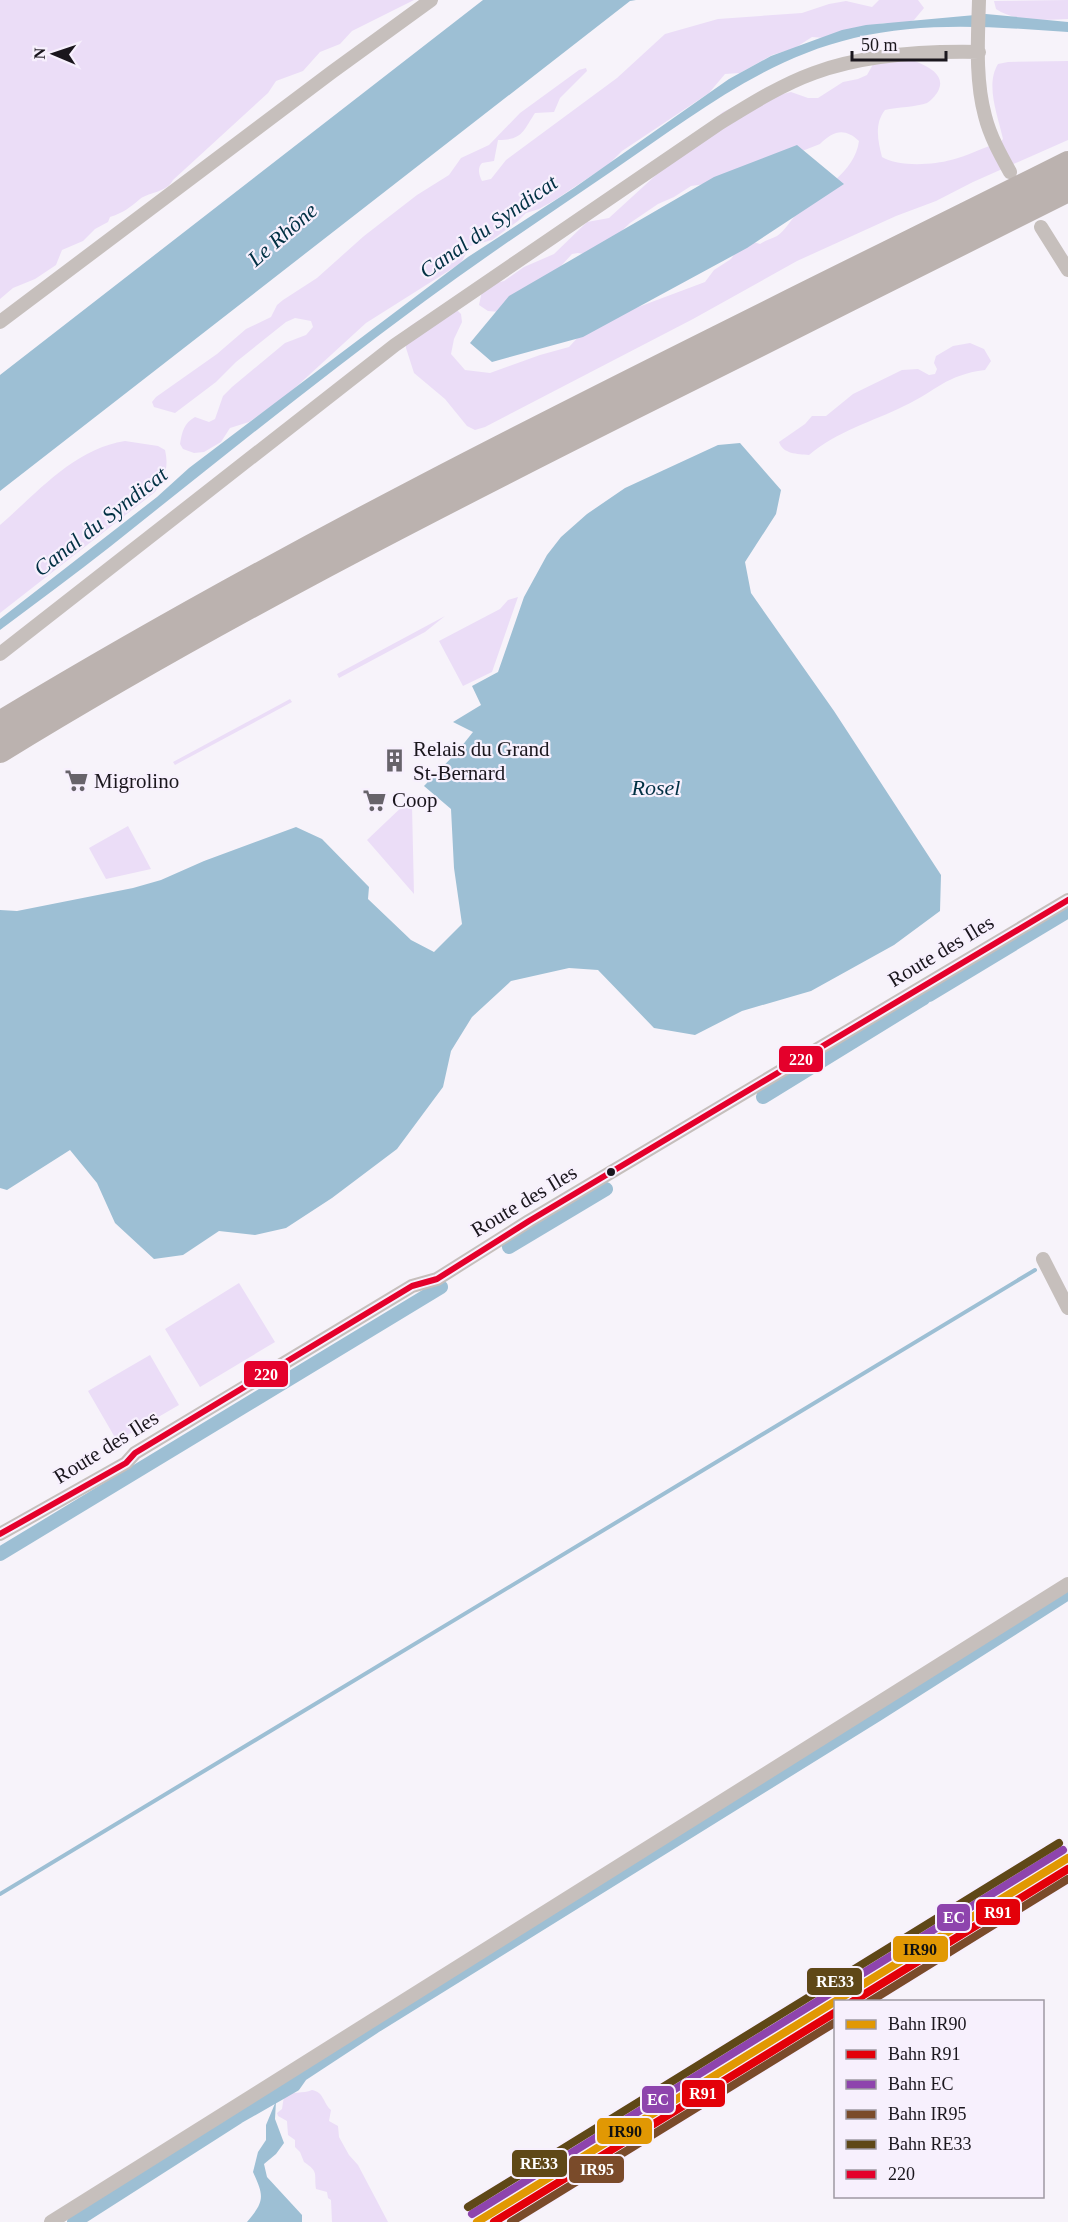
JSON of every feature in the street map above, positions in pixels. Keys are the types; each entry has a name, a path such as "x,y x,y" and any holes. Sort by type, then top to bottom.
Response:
{"highway":[{"path":"0,724 202,606 345,529 1068,164"},
{"path":"0,750 210,627 380,536 522,462 1068,189"}],"street":[{"path":"0,322 431,0"},
{"path":"979,0 980,81 985,117 994,142 1010,172"},
{"path":"0,654 395,345 767,94 815,72 872,59 979,47"},
{"path":"1041,227 1068,270"},
{"name":"Route des Iles","path":"0,1534 126,1463 135,1453 412,1286 436,1279 529,1221 1068,900"},
{"path":"1043,1259 1068,1308"},
{"path":"51,2222 1068,1584"}],"shaded area":[{"path":"0,0 414,0 352,31 340,44 320,52 303,71 276,81 268,93 170,184 162,190 144,196 126,210 110,217 108,222 95,229 83,241 62,250 56,265 35,279 13,288 0,299"},
{"path":"879,0 918,0 924,8 914,20 905,23 883,23 825,38 812,37 795,48 772,55 740,73 725,74 709,93 622,151 609,164 555,200 526,213 492,240 470,246 461,263 366,323 285,397 249,422 230,428 221,442 204,452 194,453 183,449 180,444 188,422 195,417 209,422 215,419 223,396 285,343 306,335 313,327 311,321 295,318 286,322 236,362 216,382 175,413 154,407 152,402 156,397 217,354 246,329 271,317 277,305 283,300 317,278 364,236 417,195 449,175 461,158 489,145 520,113 579,70 586,68 587,71 560,98 554,112 535,113 518,136 498,140 494,161 482,163 479,167 482,181 491,179 506,160 617,78 665,34 718,19 802,13 846,1 872,7"},
{"path":"1068,0 1068,19 1050,20 1012,16 996,9 994,1"},
{"path":"880,52 888,52 923,64 937,75 940,81 937,93 927,103 885,110 878,127 882,157 897,162 916,164 944,162 1000,143 1003,139 994,101 993,81 998,64 1008,62 1068,61 1068,140 936,201 896,216 797,261 693,319 485,427 475,430 467,426 445,399 414,373 406,348 405,331 429,316 457,310 461,314 462,322 454,339 451,354 465,370 490,373 569,347 581,334 617,315 705,282 714,270 731,259 744,239 760,244 777,236 807,203 844,172 856,152 859,141 849,134 835,133 820,144 726,181 691,186 630,223 605,247 591,255 572,254 561,266 500,312 488,311 479,305 482,291 492,284 504,281 524,267 554,254 587,222 609,218 656,175 678,159 723,112 737,105 791,92 808,98 818,98 843,82 867,75"},
{"path":"970,343 984,349 991,361 985,370 971,372 950,380 904,406 831,439 809,455 791,453 781,446 779,442 805,424 812,416 826,416 853,394 902,370 918,369 929,375 935,374 936,356 953,346"},
{"path":"125,441 158,446 165,450 167,462 165,472 155,492 0,613 0,525 73,462 89,453"},
{"path":"518,597 492,672 463,686 439,641 500,609 508,600"},
{"path":"445,616 425,632 339,678 337,674"},
{"path":"290,699 292,702 175,765 173,762"},
{"path":"407,802 412,806 414,894 367,840"},
{"path":"128,826 151,869 106,879 89,848"},
{"path":"239,1283 275,1342 200,1387 165,1329"},
{"path":"150,1355 179,1405 117,1441 88,1391"},
{"path":"312,2090 321,2095 331,2110 329,2121 338,2126 339,2137 349,2155 358,2165 388,2222 332,2222 331,2200 327,2192 316,2189 314,2171 304,2162 295,2147 295,2140 288,2135 287,2121 277,2113 282,2109 284,2096"}],"water":[{"name":"Le Rhône","path":"483,0 636,0 630,1 0,491 0,375"},
{"name":"Canal du Syndicat","path":"986,14 1068,22 1068,32 961,27 907,29 854,38 820,48 757,76 698,112 494,251 425,301 0,630 0,619 157,497 189,468 468,257 574,188 729,79 771,56 842,30 866,25"},
{"path":"797,145 844,184 747,248 583,337 492,362 470,343 509,296 714,177"},
{"name":"Rosel","path":"740,443 781,490 776,514 745,562 751,593 834,711 941,875 940,911 894,945 811,991 742,1011 695,1035 654,1028 598,970 569,968 511,981 472,1017 451,1051 443,1087 397,1149 332,1198 286,1228 255,1235 219,1231 183,1255 154,1259 115,1223 97,1183 70,1150 7,1190 0,1188 0,910 17,911 133,888 161,880 204,861 296,827 322,839 369,887 368,899 411,940 434,952 462,924 454,868 451,809 424,786 473,732 453,722 481,705 472,686 498,672 524,597 547,555 561,537 587,514 625,488 718,445"},
{"path":"276,2101 275,2119 284,2143 264,2164 267,2177 302,2215 302,2222 247,2222 260,2203 261,2193 253,2172 258,2152 266,2140 266,2125"}],"waterway":[{"path":"929,995 1068,911"},
{"path":"763,1097 924,998"},
{"path":"509,1247 606,1189"},
{"path":"0,1894 1035,1270"},
{"path":"0,1554 441,1287"},
{"path":"74,2222 238,2117 294,2085 301,2075 377,2025 878,1714 1068,1593"}],"rail line":[{"name":"RE33","path":"468,2207 1059,1843"},
{"name":"EC","path":"472,2214 1063,1850"},
{"name":"IR90","path":"837,2000 1068,1858"},
{"name":"R91","path":"855,2000 1068,1869"},
{"name":"IR95","path":"872,2000 1068,1879"},
{"name":"IR90","path":"477,2222 834,2002"},
{"name":"R91","path":"494,2222 834,2013"},
{"name":"IR95","path":"511,2222 834,2023"}],"transit line":[{"name":"220","path":"0,1534 126,1463 135,1453 412,1286 437,1279 529,1221 1068,900"}],"place":[{"name":"Relais du Grand St-Bernard","path":"395,761"},
{"name":"Migrolino","path":"76,781"},
{"name":"Coop","path":"374,800"}]}
